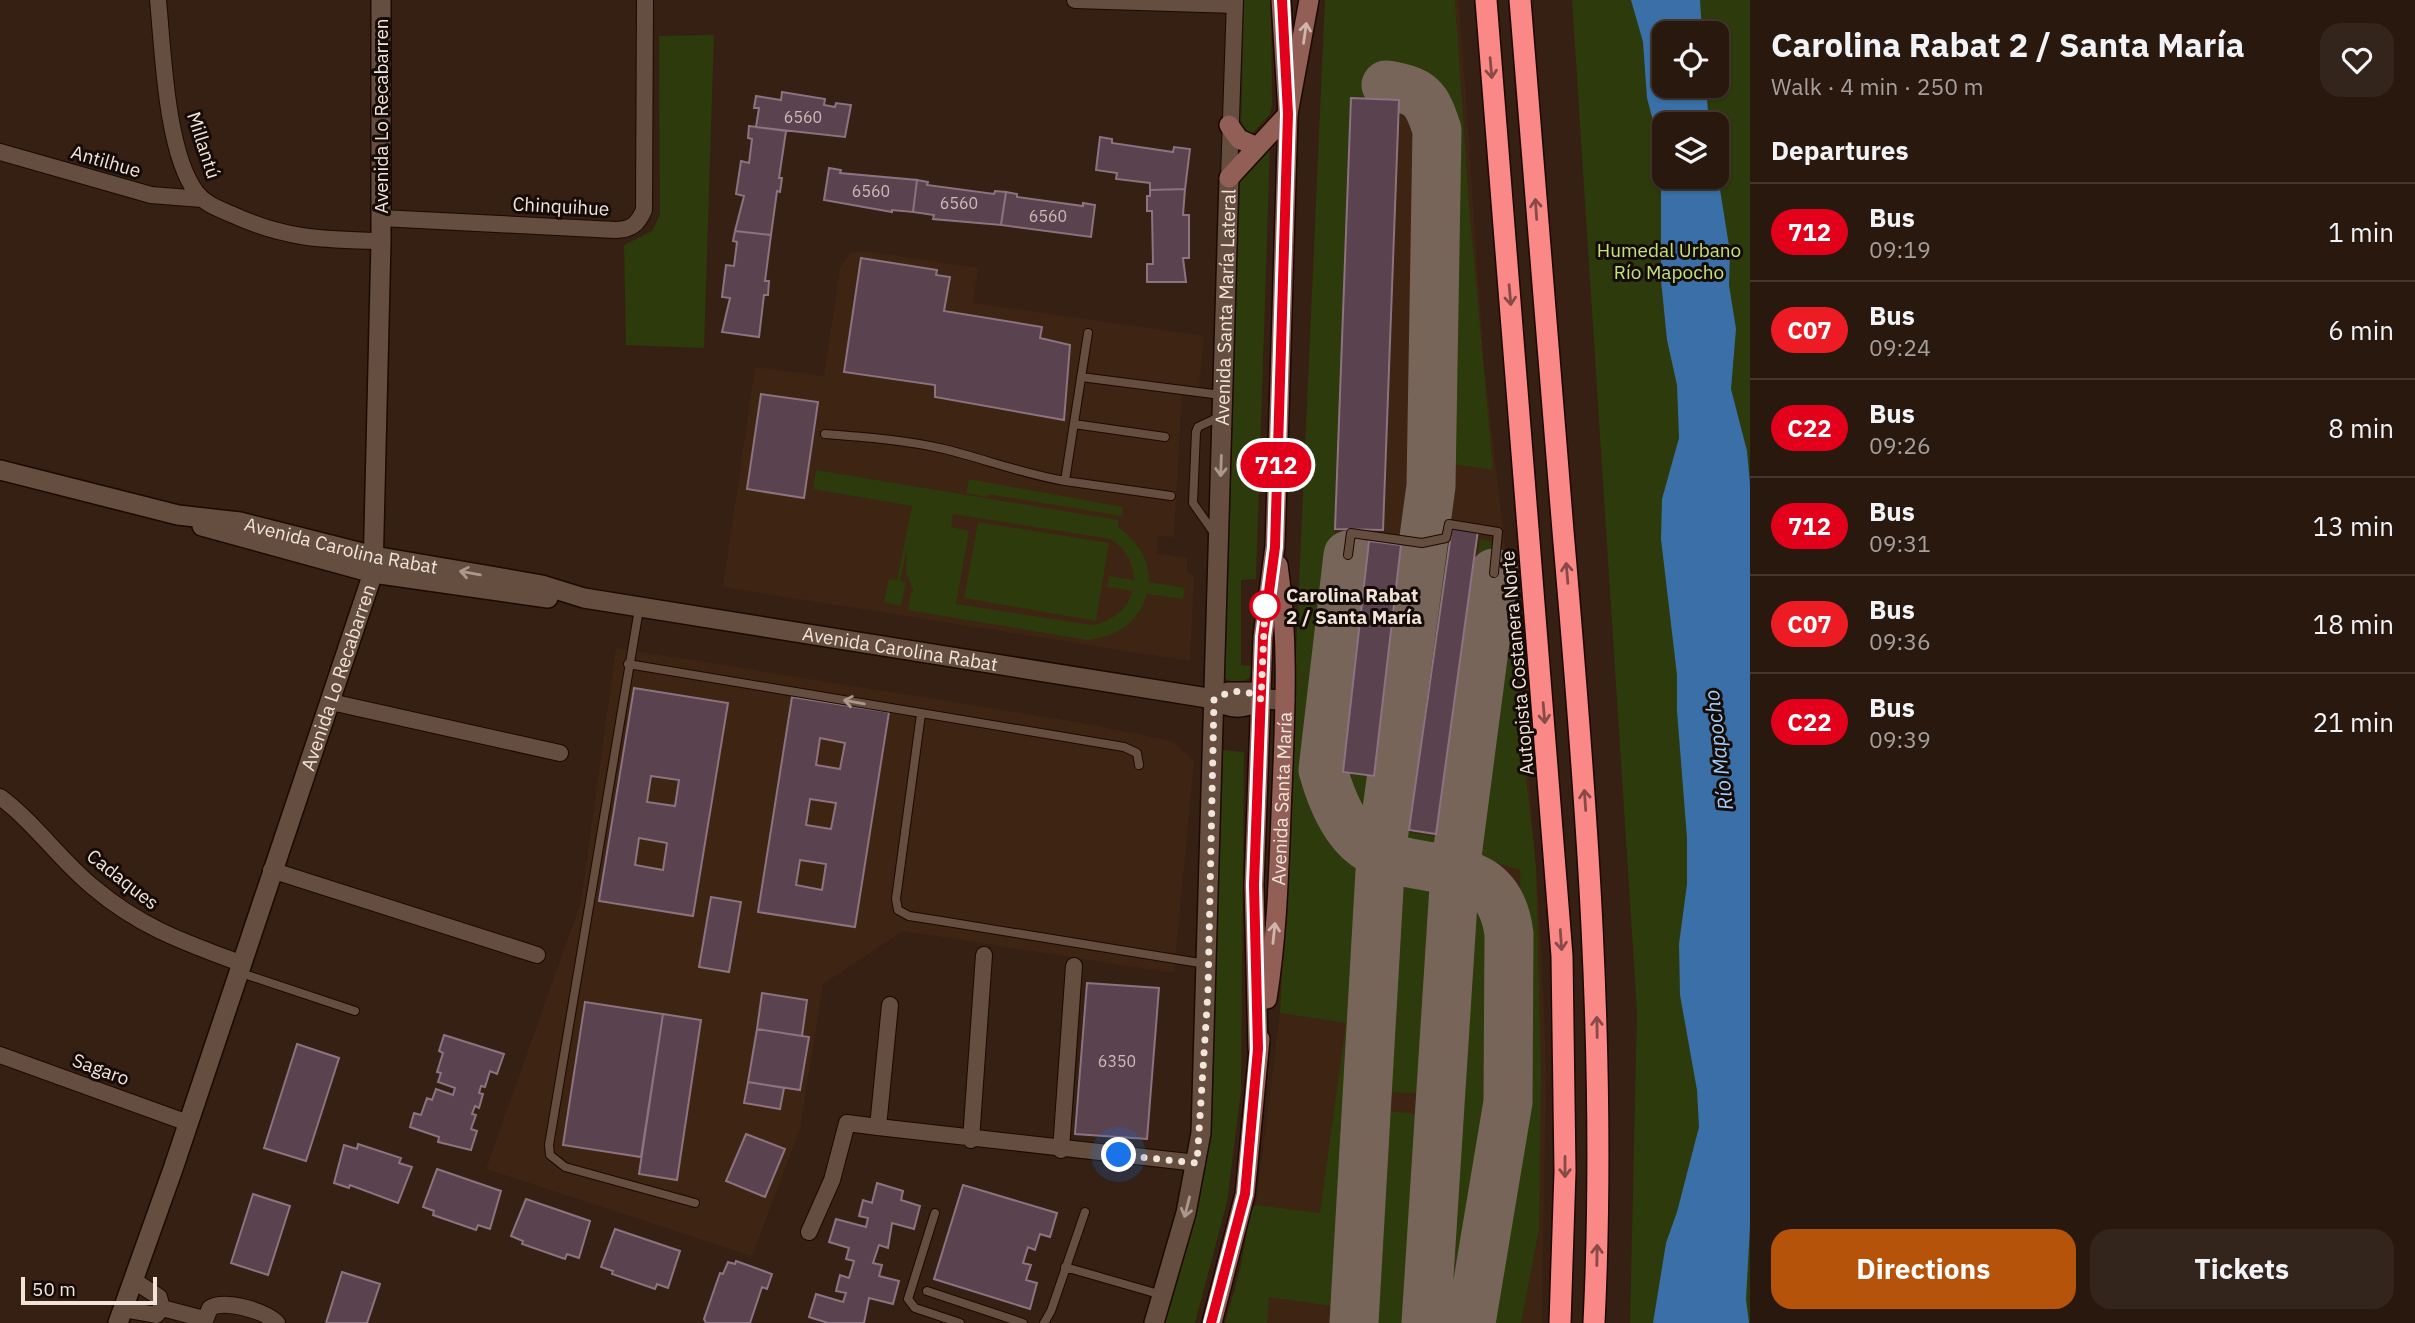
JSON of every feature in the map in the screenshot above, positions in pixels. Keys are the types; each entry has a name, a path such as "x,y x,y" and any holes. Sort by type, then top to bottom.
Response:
{"highway":[{"name":"Autopista Costanera Norte","path":"1486,0 1562,956 1565,1171 1560,1323"},
{"path":"1520,0 1580,720 1594,944 1599,1145 1594,1323"},
{"path":"1531,136 1535,0"}],"main road":[{"name":"Avenida Santa María","path":"1258,1049 1254,885 1265,610 1275,547 1288,114 1282,0"},
{"name":"Avenida Santa María","path":"1288,114 1309,0"},
{"path":"1229,178 1288,114"},
{"path":"1229,125 1239,139 1257,147"},
{"name":"Avenida Santa María","path":"1212,1323 1245,1194 1258,1049 1278,897 1286,631 1275,547"}],"street":[{"name":"Millantú","path":"158,0 168,96 177,146 189,180 202,199 252,224 292,237 381,241"},
{"name":"Avenida Lo Recabarren","path":"120,1316 188,1123 271,870 331,702 374,565 381,241 380,0"},
{"name":"Chinquihue","path":"381,218 615,230 627,230 639,221 645,210 645,0"},
{"path":"1075,0 1235,2"},
{"name":"Avenida Santa María Lateral","path":"1154,1323 1197,1163 1208,965 1229,125 1235,2"},
{"name":"Antilhue","path":"0,152 151,195 202,199"},
{"name":"Avenida Carolina Rabat","path":"0,470 178,514 226,534 538,597 584,598 1214,699 1226,707 1249,708 1261,699 1285,700"},
{"path":"331,702 559,753"},
{"name":"Cadaques","path":"0,797 91,886 131,915 189,946 239,968"},
{"path":"271,870 537,955"},
{"path":"971,1140 984,955"},
{"path":"1061,1150 1074,966"},
{"path":"877,1127 890,1005"},
{"name":"Sagaro","path":"0,1055 188,1123"},
{"path":"809,1232 832,1180 847,1123 971,1140 1197,1163"},
{"path":"133,1280 159,1297 162,1308"},
{"path":"162,1308 204,1321 210,1308 223,1304 268,1316 277,1323"},
{"path":"120,1316 156,1315 162,1308"}],"lane":[{"path":"1065,481 1088,333"},
{"path":"1082,377 1224,395"},
{"path":"1218,537 1193,503 1196,432 1199,427 1222,416"},
{"path":"1074,424 1165,437"},
{"path":"825,433 921,445 1029,475 1171,496"},
{"path":"1348,555 1351,533 1422,543 1446,538 1449,524 1498,532 1494,573"},
{"path":"639,607 551,1133 550,1155 565,1167 695,1203"},
{"path":"628,664 1124,747 1137,753 1139,765"},
{"path":"921,714 895,900 898,910 909,916 1208,965"},
{"path":"239,968 355,1012"},
{"path":"1044,1323 1051,1311 1085,1212"},
{"path":"935,1213 908,1299 915,1308 960,1323"},
{"path":"1065,1267 1162,1294"},
{"path":"927,1291 1023,1323"}],"shaded area":[{"path":"1325,0 1459,0 1484,364 1523,701 1540,923 1546,1066 1542,1323 1225,1323 1240,1270 1251,1209 1256,1204 1280,1013"},
{"path":"865,251 978,268 973,303 1204,336 1199,388 1183,386 1182,392 1174,537 1158,536 1157,553 1187,558 1187,573 1194,575 1190,661 723,587 755,367 824,376 840,268 850,253"},
{"path":"616,648 1077,722 1172,741 1194,761 1174,973 903,931 823,984 800,1129 752,1256 486,1169 581,902"}],"green space":[{"path":"1244,0 1271,0 1272,105 1270,114 1252,134 1241,127"},
{"path":"1325,0 1455,0 1469,205 1493,470 1444,463 1450,118 1435,96 1421,86 1377,80 1335,529 1335,534 1347,535 1317,775 1337,824 1352,844 1374,860 1350,1323 1331,1323 1331,1306 1269,1297 1267,1323 1225,1323 1240,1270 1251,1209 1256,1205 1320,1213 1346,1023 1280,1013"},
{"name":"Humedal Urbano Río Mapocho","path":"1572,0 1750,0 1750,1323 1630,1323 1637,1011"},
{"path":"714,35 704,348 626,345 624,245 652,231 660,215 659,36"},
{"path":"1270,145 1256,579 1241,580 1241,665 1254,666 1253,675 1246,680 1235,682 1223,677 1239,181"},
{"path":"816,470 1118,520 1118,527 1131,538 1144,558 1149,582 1185,588 1183,599 1147,594 1138,613 1125,627 1108,636 1087,640 908,610 911,592 914,592 906,573 907,549 900,581 906,582 901,606 884,602 889,579 897,580 912,506 813,489","holes":["953,514 1110,539 1120,546 1127,556 1134,580 1109,576 1107,587 1133,591 1122,609 1106,621 1092,625 956,604 969,531 951,527"]},
{"path":"969,479 1123,507 1122,516 988,494 987,497 966,493"},
{"path":"978,522 1109,543 1096,621 964,598"},
{"path":"1480,539 1494,542 1447,856 1400,849 1394,843 1395,831 1432,544 1449,545 1408,832 1438,837"},
{"path":"1359,540 1369,541 1343,772 1374,775 1401,545 1414,547 1377,822 1359,824 1338,789 1332,769"},
{"path":"1503,570 1536,866 1541,1071 1539,1229 1521,1323 1488,1323 1527,1089 1520,870 1468,854"},
{"path":"1223,750 1244,752 1241,1090 1227,1202 1195,1323 1164,1323 1210,1114"},
{"path":"1410,872 1446,879 1428,1093 1376,1092 1386,899 1393,881"},
{"path":"1465,896 1490,921 1499,940 1502,957 1502,1001 1492,1109 1460,1287 1437,1284"},
{"path":"1374,1110 1431,1115 1411,1323 1362,1323"}],"water":[{"path":"1631,0 1700,0 1701,21 1652,21 1652,98 1707,98 1708,112 1652,112 1652,117 1647,98 1643,42"},
{"name":"Río Mapocho","path":"1720,189 1730,252 1729,285 1736,329 1731,389 1747,451 1750,484 1750,1227 1746,1299 1749,1323 1653,1323 1666,1243 1699,1127 1697,1090 1680,995 1679,944 1687,884 1687,838 1677,711 1677,675 1661,539 1662,499 1679,438 1677,385 1667,340 1661,280 1661,191"}],"building":[{"path":"782,92 825,99 824,105 851,105 845,137 756,127 759,108 754,108 756,96 781,100"},
{"path":"1351,98 1399,100 1383,530 1335,529"},
{"path":"749,126 786,131 779,178 782,178 780,192 777,191 771,235 735,231 744,196 736,194 741,161 749,163 752,139 748,138"},
{"path":"1100,137 1112,139 1112,143 1173,152 1174,147 1190,149 1185,189 1150,190 1150,183 1116,179 1117,173 1096,170"},
{"path":"829,168 841,170 840,173 917,180 913,212 892,212 824,200"},
{"path":"917,180 928,182 927,185 994,194 995,191 1006,192 1001,225 933,219 934,215 913,212"},
{"path":"1185,189 1183,215 1189,215 1189,258 1183,258 1186,282 1147,282 1147,264 1153,264 1152,211 1147,211 1147,196 1150,196 1150,190"},
{"path":"1006,192 1017,194 1017,197 1083,206 1083,203 1095,205 1091,237 1001,225"},
{"path":"735,231 771,235 765,281 769,281 768,295 764,295 759,337 722,332 730,298 722,297 726,265 734,266 737,242 733,241"},
{"path":"861,258 937,270 936,275 950,277 944,311 1042,327 1040,338 1070,345 1064,420 935,397 935,385 844,372"},
{"path":"761,394 818,402 804,498 747,489"},
{"path":"1452,527 1478,530 1436,834 1409,830"},
{"path":"1369,541 1401,545 1374,776 1343,772"},
{"path":"634,688 728,703 693,916 599,901","holes":["651,776 679,780 675,806 647,802","639,838 667,843 663,870 635,865"]},
{"path":"792,697 889,712 855,927 758,912","holes":["820,738 845,743 840,769 816,765","810,799 836,803 831,829 806,825","800,860 826,864 822,890 796,885"]},
{"path":"711,897 741,902 729,972 699,967"},
{"path":"1087,983 1159,988 1147,1139 1075,1134"},
{"path":"762,993 807,1000 802,1036 757,1029"},
{"path":"585,1002 663,1014 641,1157 563,1145"},
{"path":"663,1014 701,1020 677,1180 639,1174"},
{"path":"757,1029 809,1037 800,1090 748,1082"},
{"path":"444,1035 504,1054 497,1074 490,1071 485,1087 481,1086 479,1093 483,1094 479,1108 475,1106 472,1114 476,1115 471,1129 477,1131 471,1150 438,1142 439,1137 410,1127 414,1113 421,1115 427,1098 432,1100 436,1089 453,1095 455,1088 438,1082 441,1073 437,1072 443,1053 439,1051"},
{"path":"297,1044 339,1058 306,1161 264,1148"},
{"path":"748,1082 784,1088 780,1109 744,1103"},
{"path":"746,1134 785,1149 765,1197 726,1181"},
{"path":"358,1144 401,1158 399,1163 412,1167 398,1203 350,1185 349,1188 334,1183 344,1145 357,1149"},
{"path":"437,1169 501,1191 490,1229 478,1225 476,1230 433,1215 434,1211 423,1207"},
{"path":"877,1183 903,1191 901,1200 920,1206 914,1229 892,1223 888,1248 879,1245 873,1263 882,1265 879,1276 899,1281 893,1304 869,1298 864,1323 828,1323 809,1317 816,1294 843,1302 846,1293 836,1291 840,1275 849,1278 854,1261 846,1259 849,1248 829,1242 836,1219 866,1227 868,1218 859,1216 863,1200 872,1203"},
{"path":"963,1185 1057,1213 1050,1237 1040,1234 1035,1250 1028,1247 1023,1263 1031,1265 1026,1280 1037,1283 1030,1309 934,1279"},
{"path":"253,1194 290,1206 268,1275 231,1263"},
{"path":"526,1199 590,1221 579,1258 567,1254 565,1259 522,1244 523,1241 511,1236"},
{"path":"615,1229 680,1251 668,1288 657,1284 655,1289 612,1274 613,1271 601,1267"},
{"path":"736,1261 772,1274 767,1289 762,1287 750,1323 706,1323 704,1319 720,1273 723,1274 728,1262 735,1264"},
{"path":"342,1272 380,1284 367,1323 326,1323"}],"taxiway":[{"path":"1354,1323 1381,854 1431,486 1437,130 1429,109 1420,97 1407,90 1386,85"},
{"path":"1348,555 1323,770 1334,800 1350,830 1365,845 1385,856 1407,863 1472,877 1489,888 1502,906 1509,934 1508,1102 1471,1323"},
{"path":"1426,1323 1455,871 1494,573"}],"bus line":[{"name":"712","path":"1211,1323 1245,1194 1258,1049 1254,885 1263,637 1275,547 1288,114 1282,0"}],"place":[{"name":"Carolina Rabat 2 / Santa María","path":"1265,606"}],"route":[{"path":"1119,1155 1197,1163 1208,991 1214,699 1228,692 1251,692 1261,699 1265,606"}]}
